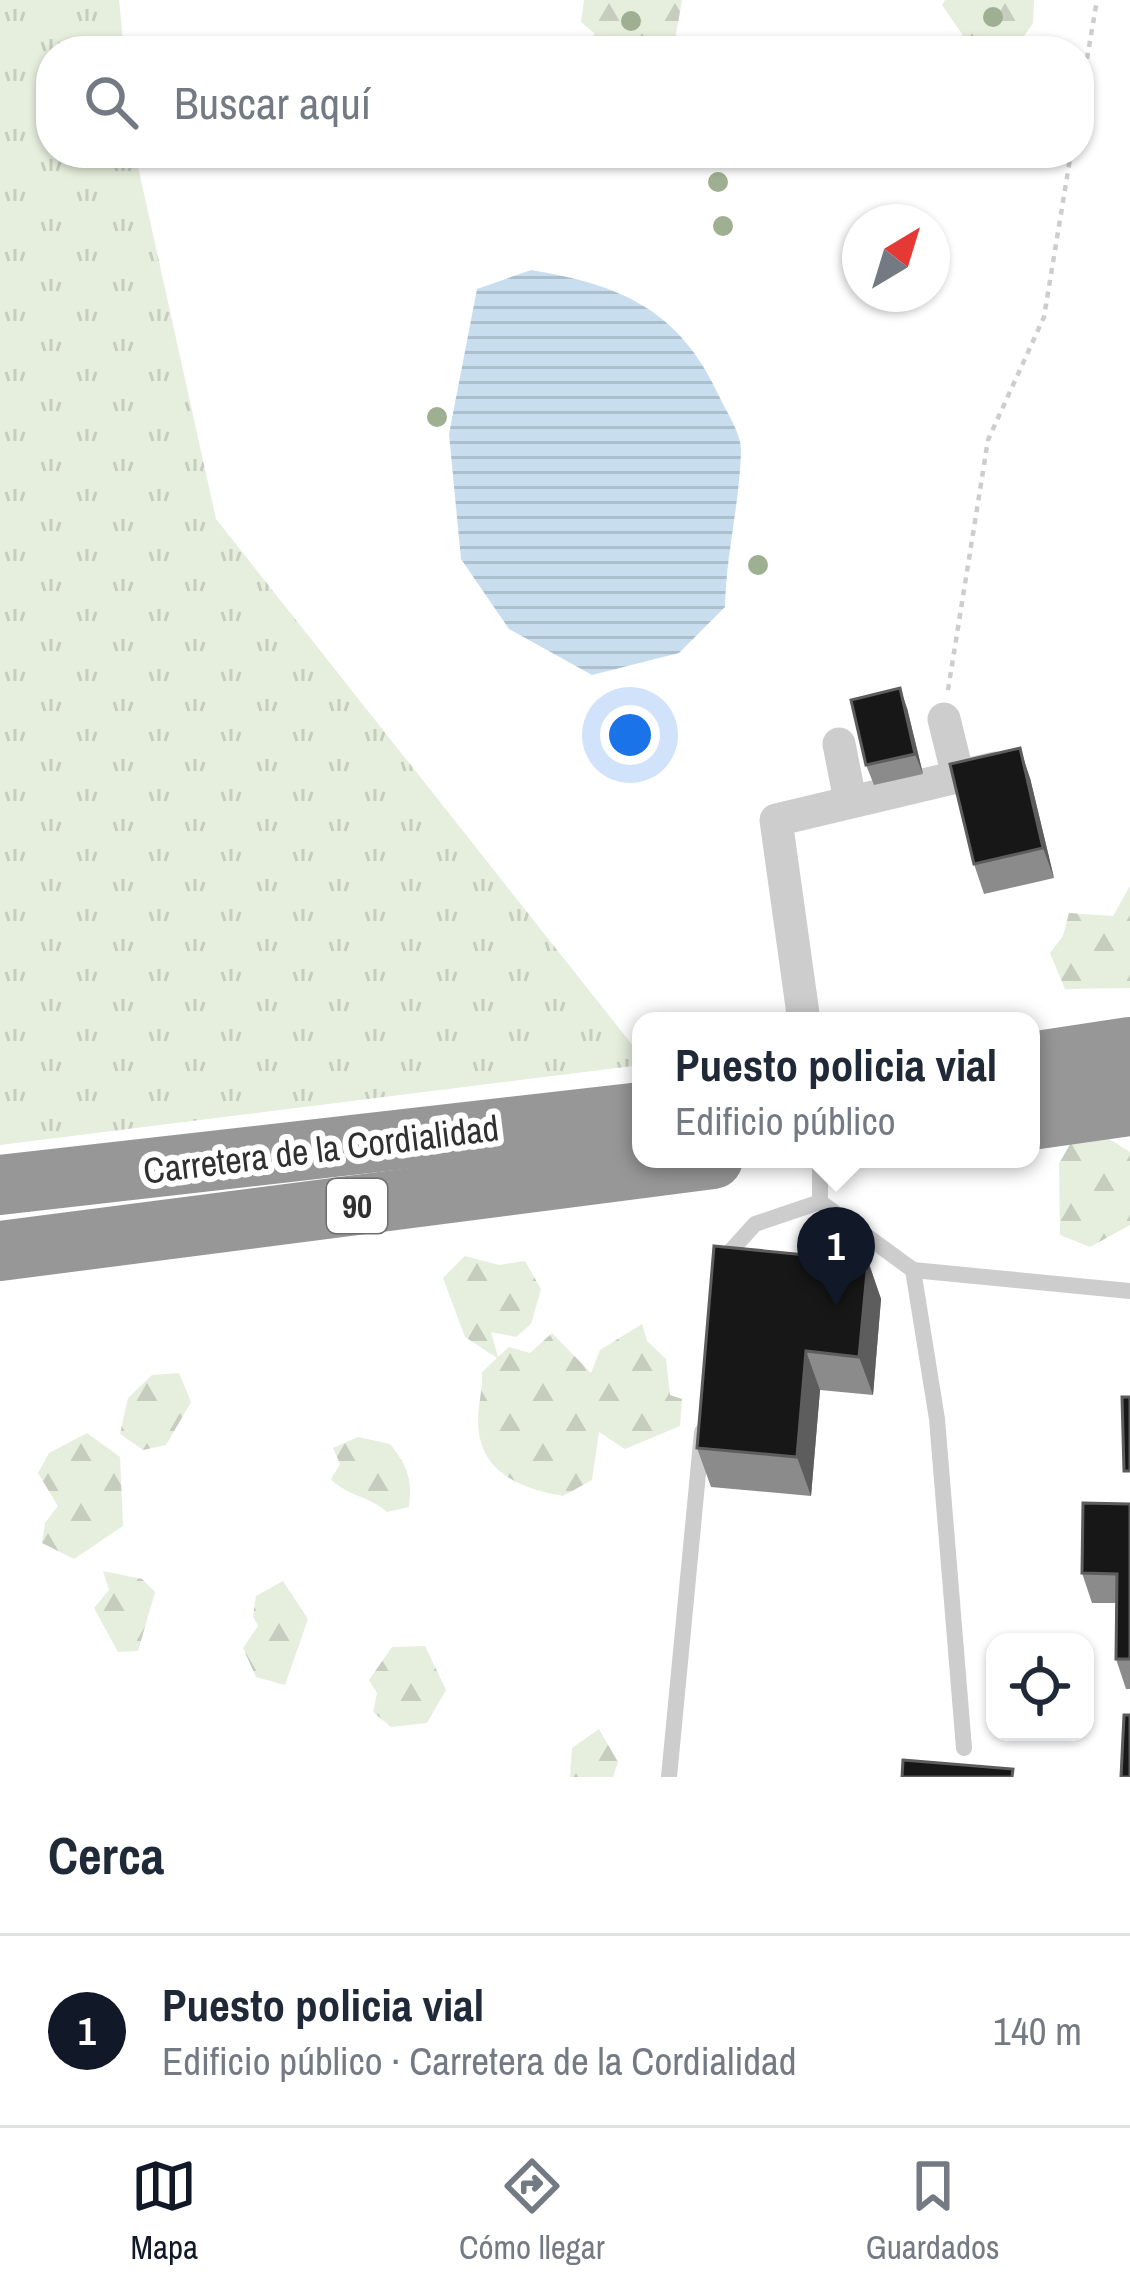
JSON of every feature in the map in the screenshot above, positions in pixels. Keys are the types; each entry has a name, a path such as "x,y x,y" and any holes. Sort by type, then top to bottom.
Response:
{"highway":[{"path":"1040,1060 1130,1047"},
{"path":"1040,1119 1130,1106"},
{"name":"Carretera de la Cordialidad","path":"0,1185 632,1113"},
{"name":"Carretera de la Cordialidad","path":"0,1251 643,1168"}],"street":[{"path":"944,719 958,776"},
{"path":"839,744 850,800"},
{"path":"803,1012 776,820 1014,763"}],"lane":[{"path":"820,1168 820,1202"},
{"path":"820,1202 913,1270 1130,1291"},
{"path":"718,1280 721,1257 755,1224 820,1202"},
{"path":"913,1270 937,1419 964,1748"},
{"path":"669,1777 703,1417"}],"path":[{"path":"1091,36 1097,0"},
{"path":"944,719 988,440 1044,316 1069,168"}],"green space":[{"path":"0,0 119,0 123,36 36,36 36,168 138,168 216,519 632,1045 632,1066 0,1145"},
{"path":"584,0 682,0 676,36 594,36 581,22"},
{"path":"945,0 1034,0 1033,23 1024,36 962,36 942,5"},
{"path":"1130,886 1130,988 1065,989 1050,953 1063,936 1069,913 1113,916"},
{"path":"1106,1137 1130,1152 1130,1225 1090,1247 1060,1235 1059,1163 1071,1142"},
{"path":"465,1256 499,1265 525,1261 541,1289 531,1324 516,1337 491,1332 498,1357 509,1347 530,1353 552,1333 591,1373 600,1350 642,1324 647,1341 666,1359 670,1395 682,1399 680,1426 625,1449 599,1432 592,1480 563,1496 504,1475 485,1453 478,1420 482,1372 497,1358 465,1337 443,1278"},
{"path":"179,1373 191,1402 166,1445 143,1450 120,1434 128,1398 152,1375"},
{"path":"87,1433 120,1457 123,1526 74,1559 42,1543 45,1523 58,1506 38,1473 49,1453"},
{"path":"358,1437 390,1444 396,1452 409,1481 409,1507 387,1512 331,1479 340,1464 333,1448"},
{"path":"103,1571 142,1579 155,1592 138,1651 118,1652 94,1608 109,1590"},
{"path":"283,1581 308,1619 285,1685 256,1677 243,1648 258,1626 253,1616 256,1596"},
{"path":"425,1646 446,1690 427,1723 391,1727 373,1712 377,1693 369,1680 392,1647"},
{"path":"599,1729 618,1762 613,1777 570,1777 572,1748"}],"water":[{"path":"531,270 620,294 667,323 704,368 736,430 740,470 725,607 679,653 592,675 509,629 461,559 449,434 477,289"}],"building":[{"path":"900,688 915,754 866,765 851,700"},
{"path":"1020,748 1043,848 974,864 950,764"},
{"path":"714,1246 868,1261 859,1357 806,1351 797,1457 697,1448"},
{"path":"1122,1397 1130,1397 1130,1471 1124,1471"},
{"path":"1083,1503 1130,1504 1130,1659 1116,1659 1117,1574 1082,1573"},
{"path":"1124,1715 1130,1715 1130,1777 1121,1777"},
{"path":"903,1760 1013,1769 1012,1777 902,1777"}],"place":[{"name":"Puesto policia vial","path":"836,1306"}]}
